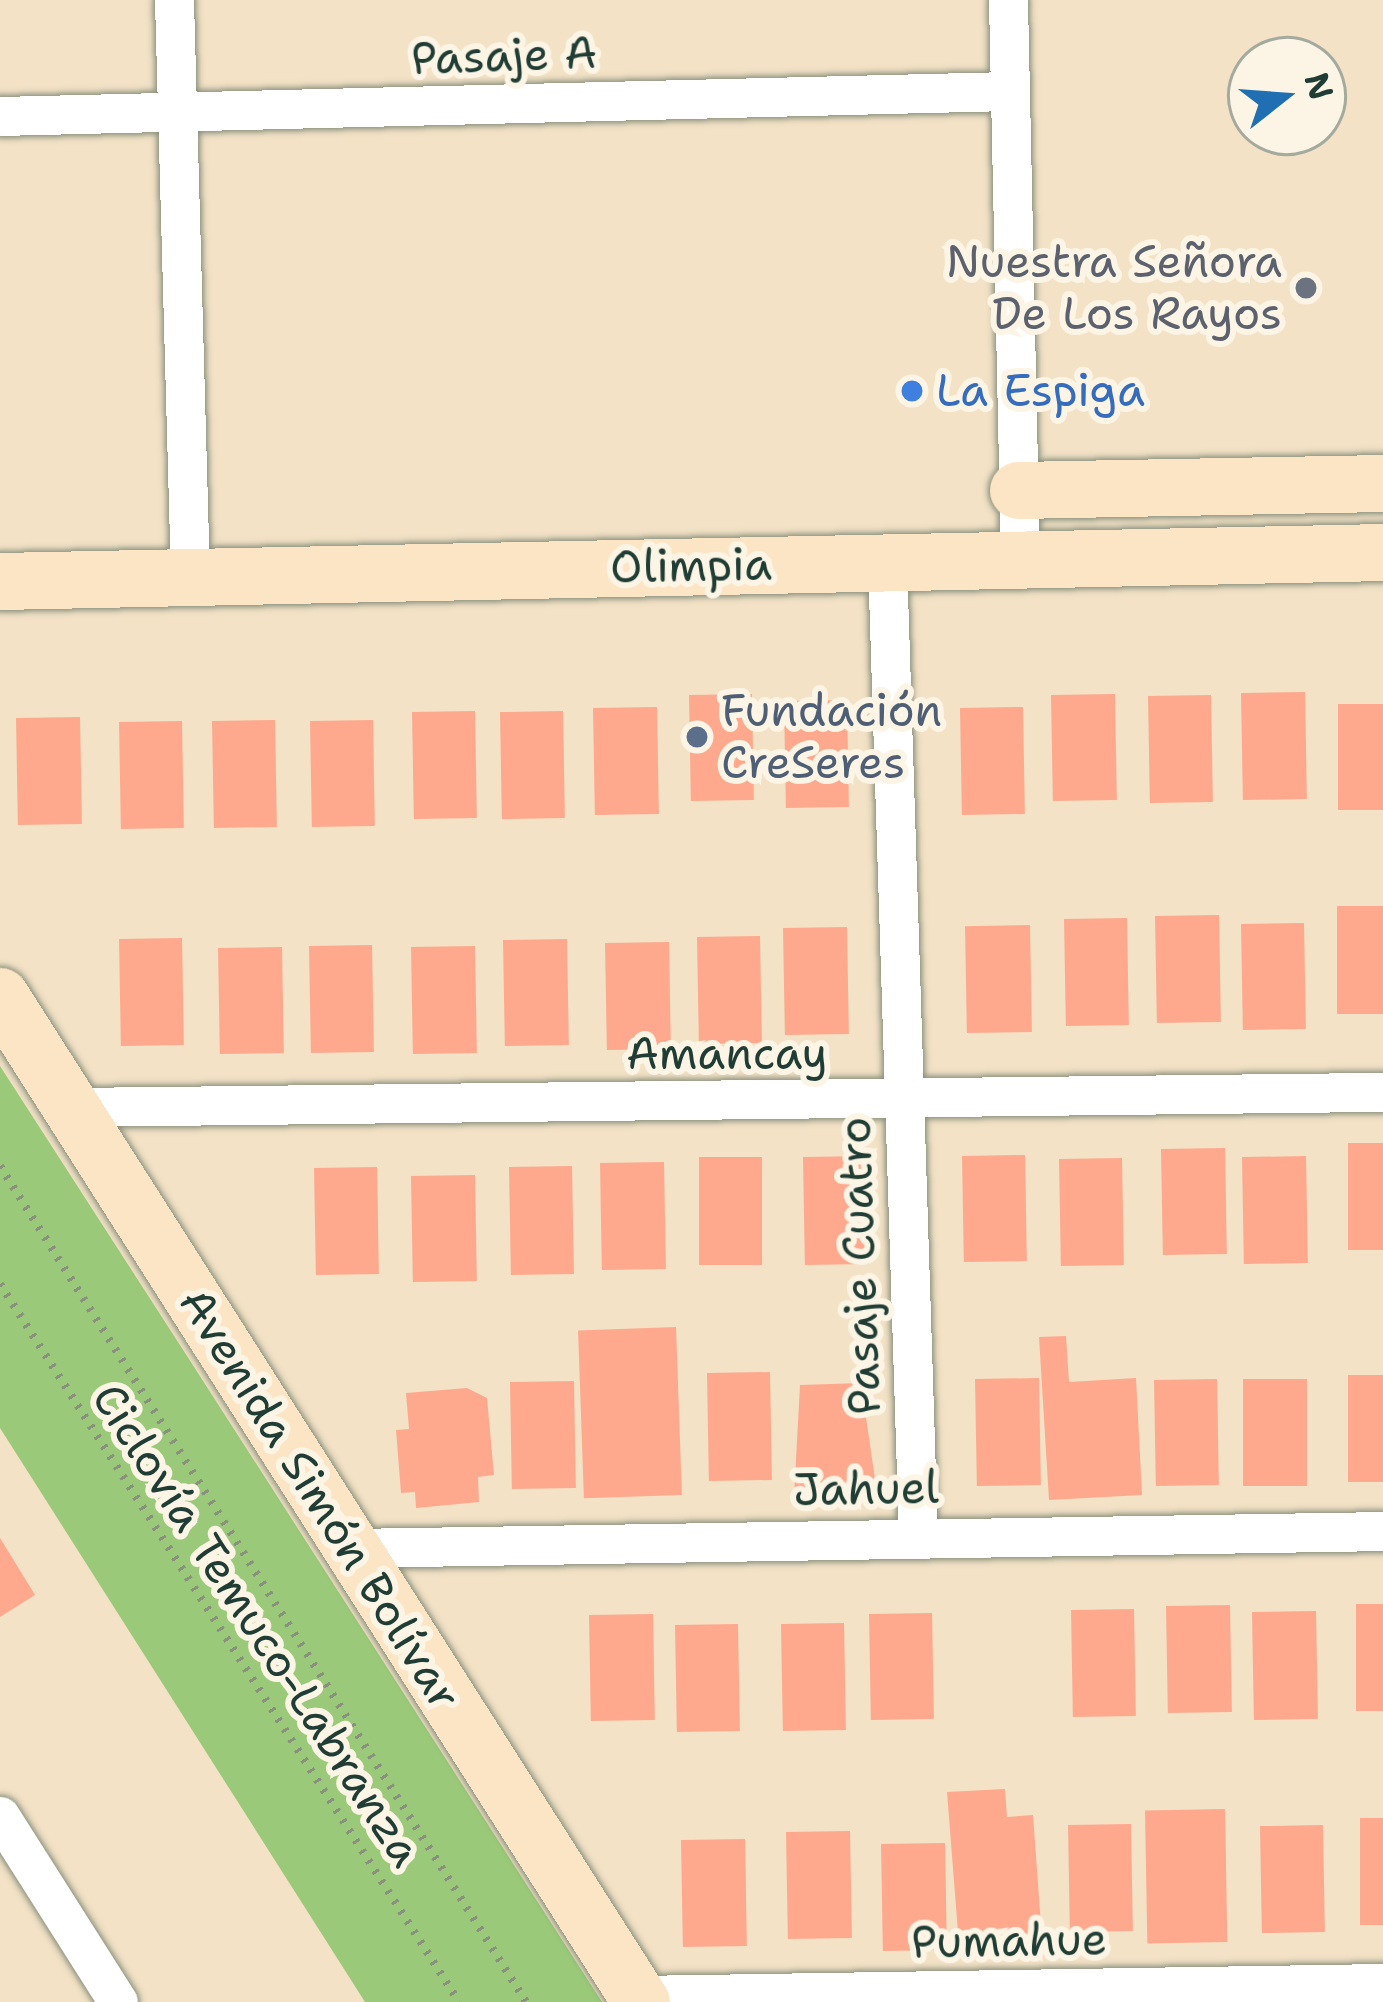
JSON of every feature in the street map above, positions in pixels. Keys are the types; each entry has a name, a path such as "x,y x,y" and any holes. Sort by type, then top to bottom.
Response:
{"street":[{"path":"174,0 190,577"},
{"path":"1008,0 1020,558"},
{"name":"Pasaje A","path":"0,116 1010,91"},
{"path":"1018,490 1383,482"},
{"name":"Olimpia","path":"0,581 1383,552"},
{"name":"Pasaje Cuatro","path":"887,561 918,1535"},
{"name":"Avenida Simón Bolívar","path":"0,996 639,1998"},
{"name":"Amancay","path":"71,1107 1383,1092"},
{"name":"Jahuel","path":"351,1548 918,1535 1383,1531"},
{"path":"0,1816 118,2002"},
{"name":"Pumahue","path":"639,1998 1383,1983"}],"path":[{"path":"0,1166 526,2002"},
{"name":"Ciclovía Temuco-Labranza","path":"0,1284 459,2002"}],"green space":[{"path":"0,1066 602,2002 365,2002 0,1428"}],"building":[{"path":"1305,692 1307,799 1243,800 1241,693"},
{"path":"752,694 754,800 691,801 689,695"},
{"path":"1115,694 1117,800 1053,801 1051,695"},
{"path":"1211,695 1213,802 1150,803 1148,696"},
{"path":"847,700 849,807 786,808 784,701"},
{"path":"1338,704 1383,704 1383,810 1338,810"},
{"path":"657,707 659,814 595,815 593,708"},
{"path":"1023,707 1025,814 962,815 960,708"},
{"path":"475,711 477,818 414,819 412,712"},
{"path":"563,711 565,818 502,819 500,712"},
{"path":"80,717 82,824 18,825 16,718"},
{"path":"275,720 277,827 214,828 212,721"},
{"path":"373,720 375,826 312,827 310,721"},
{"path":"182,721 184,828 121,829 119,722"},
{"path":"1337,906 1383,906 1383,1014 1337,1014"},
{"path":"1219,915 1221,1022 1157,1023 1155,916"},
{"path":"1127,918 1129,1025 1066,1026 1064,919"},
{"path":"1304,923 1306,1029 1243,1030 1241,924"},
{"path":"1030,925 1032,1032 967,1033 965,926"},
{"path":"847,927 849,1034 785,1035 783,928"},
{"path":"760,936 762,1043 699,1044 697,937"},
{"path":"182,938 184,1045 121,1046 119,939"},
{"path":"567,939 569,1045 505,1046 503,940"},
{"path":"669,942 671,1049 607,1050 605,943"},
{"path":"372,945 374,1052 311,1053 309,946"},
{"path":"475,946 477,1053 413,1054 411,947"},
{"path":"282,947 284,1053 220,1054 218,948"},
{"path":"1348,1143 1383,1143 1383,1250 1348,1250"},
{"path":"1225,1148 1227,1254 1163,1255 1161,1149"},
{"path":"1025,1155 1027,1261 964,1262 962,1156"},
{"path":"867,1156 869,1264 805,1265 803,1157"},
{"path":"1306,1156 1308,1263 1244,1264 1242,1157"},
{"path":"699,1157 762,1157 762,1265 699,1265"},
{"path":"1122,1158 1124,1265 1061,1266 1059,1159"},
{"path":"664,1162 666,1269 602,1270 600,1163"},
{"path":"572,1166 574,1274 511,1275 509,1167"},
{"path":"377,1167 379,1274 316,1275 314,1168"},
{"path":"475,1175 477,1281 413,1282 411,1176"},
{"path":"676,1327 682,1495 584,1498 578,1330"},
{"path":"1066,1336 1069,1382 1136,1378 1142,1495 1049,1500 1039,1337"},
{"path":"770,1372 772,1480 709,1481 707,1373"},
{"path":"1348,1375 1383,1375 1383,1482 1348,1482"},
{"path":"1039,1378 1041,1485 977,1486 975,1379"},
{"path":"1217,1379 1219,1485 1156,1486 1154,1380"},
{"path":"1243,1379 1307,1379 1307,1486 1243,1486"},
{"path":"574,1381 576,1488 512,1489 510,1382"},
{"path":"861,1383 877,1493 794,1497 800,1385"},
{"path":"467,1388 487,1398 494,1475 478,1477 479,1502 416,1508 415,1492 401,1493 396,1430 409,1429 406,1393"},
{"path":"0,1538 35,1595 0,1617"},
{"path":"1356,1604 1383,1604 1383,1711 1356,1711"},
{"path":"1230,1605 1232,1712 1168,1713 1166,1606"},
{"path":"1134,1609 1136,1716 1073,1717 1071,1610"},
{"path":"1316,1611 1318,1719 1254,1720 1252,1612"},
{"path":"932,1613 934,1719 871,1720 869,1614"},
{"path":"653,1614 655,1720 591,1721 589,1615"},
{"path":"844,1623 846,1730 783,1731 781,1624"},
{"path":"738,1624 740,1731 677,1732 675,1625"},
{"path":"1005,1789 1007,1817 1033,1815 1042,1939 959,1945 947,1792"},
{"path":"1225,1809 1227,1942 1147,1943 1145,1810"},
{"path":"1360,1818 1383,1818 1383,1925 1360,1925"},
{"path":"1131,1824 1133,1931 1070,1932 1068,1825"},
{"path":"1323,1825 1325,1932 1262,1933 1260,1826"},
{"path":"850,1831 852,1938 788,1939 786,1832"},
{"path":"745,1839 747,1946 683,1947 681,1840"},
{"path":"945,1843 947,1950 883,1951 881,1844"}],"place":[{"name":"Nuestra Señora De Los Rayos","path":"1306,288"},
{"name":"La Espiga","path":"912,391"},
{"name":"Fundación CreSeres","path":"697,737"}]}
